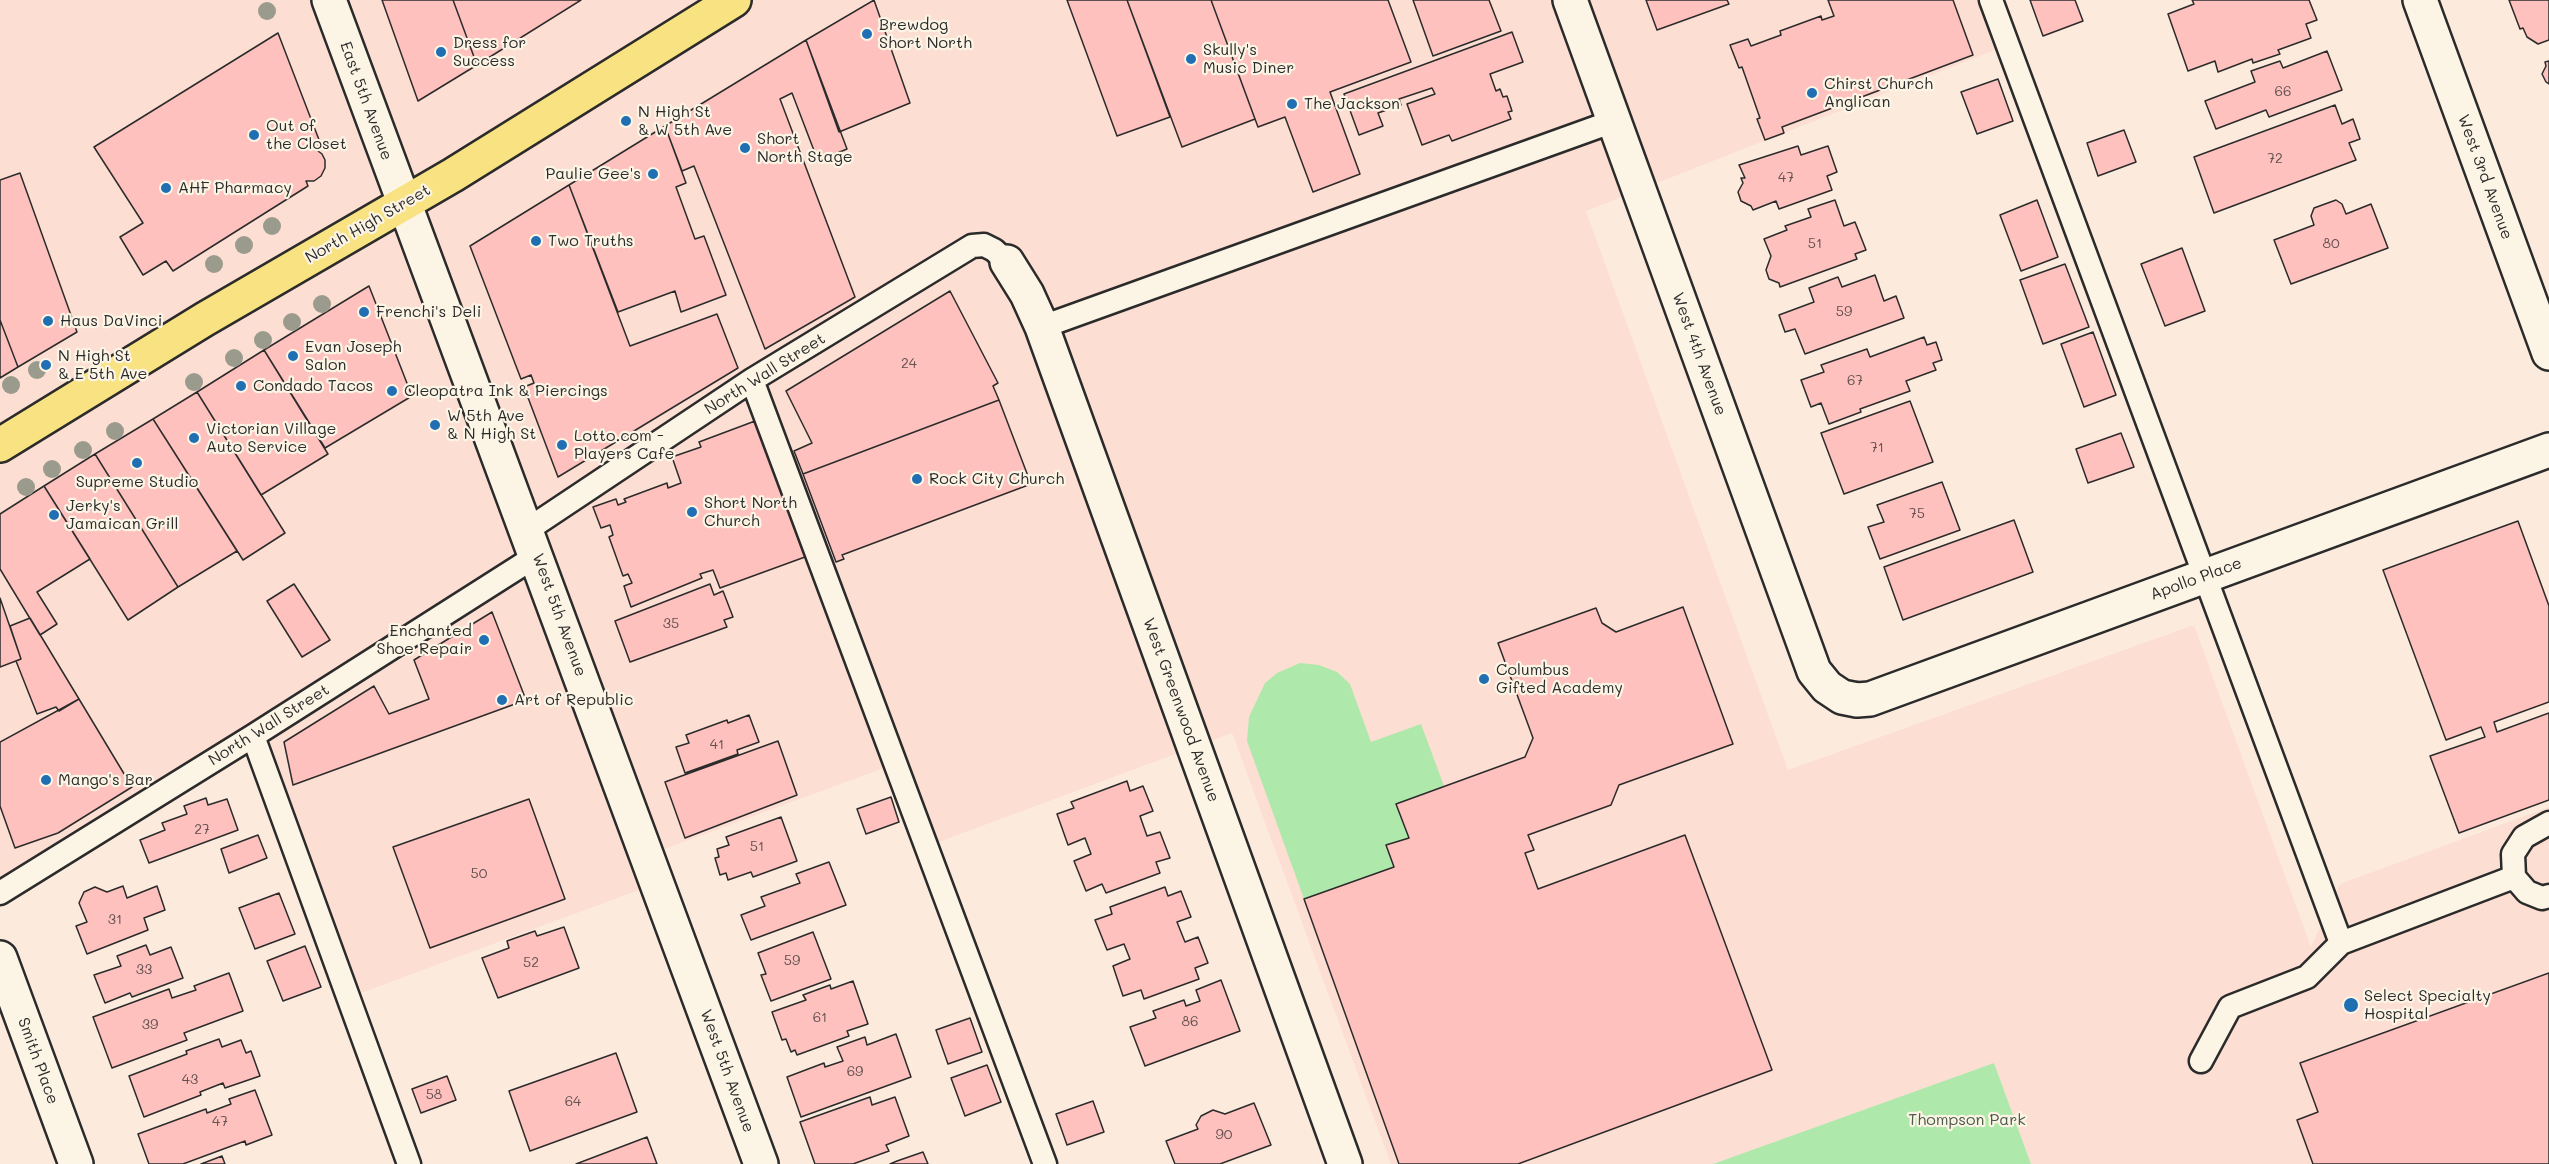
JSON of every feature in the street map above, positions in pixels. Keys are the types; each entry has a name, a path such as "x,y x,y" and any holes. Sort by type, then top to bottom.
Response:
{"main road":[{"name":"North High Street","path":"0,445 206,319 404,203 734,0"}],"street":[{"name":"East 5th Avenue","path":"328,0 404,203"},
{"name":"West 4th Avenue","path":"1570,0 1814,671 1827,687 1842,697"},
{"name":"West 3rd Avenue","path":"2420,0 2549,353"},
{"name":"West 5th Avenue","path":"404,203 761,1164"},
{"name":"West Greenwood Avenue","path":"1007,262 1027,294 1042,327 1344,1164"},
{"name":"Apollo Place","path":"1842,697 1857,700 1870,699 2549,450"},
{"name":"Smith Place","path":"0,958 76,1164"}],"lane":[{"path":"1991,0 2341,943"},
{"path":"1042,327 1614,121"},
{"name":"North Wall Street","path":"0,893 254,736 532,543 752,380 972,246 984,245 994,250 1007,262"},
{"path":"752,380 1045,1164"},
{"path":"254,736 409,1164"},
{"path":"2549,823 2524,837 2513,854 2514,877 2527,892 2542,898 2549,896"},
{"path":"2201,1061 2230,1007 2307,977 2341,943 2514,877"}],"shaded area":[{"path":"0,0 1993,0 2010,44 1586,211 1788,770 2194,625 2311,947 2340,884 2549,807 2549,1164 2031,1164 1994,1063 1713,1164 1391,1164 1232,733 936,843 903,761 645,856 655,884 350,997 254,734 0,892"}],"green space":[{"path":"1300,663 1319,665 1337,672 1350,684 1371,742 1421,724 1444,786 1397,804 1409,838 1387,846 1394,867 1304,899 1247,741 1249,717 1265,683 1277,673"},
{"name":"Thompson Park","path":"1994,1063 2031,1164 1713,1164"}],"building":[{"path":"382,0 453,0 477,65 418,101"},
{"path":"453,0 581,0 477,65"},
{"path":"874,0 910,103 839,132 806,40"},
{"path":"1067,0 1127,0 1170,117 1117,136"},
{"name":"Skully's Music Diner","path":"1127,0 1211,0 1255,119 1182,147"},
{"name":"The Jackson","path":"1211,0 1388,0 1411,62 1330,92 1360,174 1313,192 1285,117 1258,127"},
{"path":"1413,0 1489,0 1501,31 1433,56"},
{"path":"1646,0 1727,0 1729,4 1657,30"},
{"name":"Chirst Church Anglican","path":"1828,0 1953,0 1973,55 1782,127 1784,133 1765,140 1757,119 1760,118 1742,67 1739,68 1730,45 1748,39 1751,46 1781,35 1780,31 1821,16 1822,20 1834,16"},
{"path":"2030,0 2075,0 2083,21 2043,36"},
{"path":"2192,0 2309,0 2317,20 2306,24 2311,38 2278,50 2280,54 2253,63 2252,59 2218,72 2215,61 2188,71 2168,14 2194,4"},
{"path":"2509,0 2549,0 2549,40 2538,44 2527,37 2523,28 2520,29"},
{"path":"1512,32 1523,62 1490,74 1496,91 1500,89 1503,97 1507,96 1512,111 1508,112 1511,119 1452,141 1449,135 1422,145 1407,104 1435,94 1432,88 1399,99 1401,105 1378,113 1383,126 1359,135 1344,94"},
{"path":"278,33 321,145 314,148 322,154 325,160 325,168 321,176 314,181 306,181 308,186 173,271 166,261 143,275 120,237 143,223 94,147"},
{"path":"806,40 847,149 818,161 792,93 780,99 855,297 765,349 694,166 682,171 665,126"},
{"path":"2327,51 2342,90 2269,117 2266,110 2216,129 2205,101 2255,82 2251,71 2280,61 2283,68"},
{"path":"2549,61 2549,84 2542,74 2546,66 2545,62"},
{"path":"1998,79 2013,121 1977,134 1961,92"},
{"path":"2335,105 2342,124 2353,119 2360,139 2349,143 2356,160 2214,213 2194,157"},
{"path":"665,126 686,183 676,187 695,239 704,236 726,295 681,312 675,291 618,312 569,185"},
{"path":"2124,130 2136,162 2098,176 2087,143"},
{"path":"1798,146 1801,155 1828,146 1837,172 1827,176 1832,190 1779,209 1776,201 1753,210 1751,206 1741,201 1738,192 1743,183 1741,178 1745,178 1739,165"},
{"path":"20,173 77,332 18,367 0,320 0,180"},
{"path":"569,185 630,346 717,314 738,368 558,477 524,387 534,383 531,375 521,379 470,246"},
{"path":"1835,200 1844,226 1855,222 1866,250 1855,254 1857,259 1780,287 1779,283 1769,279 1766,270 1771,256 1764,239 1787,230 1785,226 1811,217 1808,209"},
{"path":"2037,200 2058,257 2021,271 2000,215"},
{"path":"2336,200 2342,204 2346,214 2371,204 2388,248 2291,284 2274,240 2314,225 2311,216 2314,208"},
{"path":"2182,248 2205,311 2165,326 2141,264"},
{"path":"2065,264 2089,327 2043,344 2020,280"},
{"path":"1875,275 1884,301 1896,296 1904,318 1805,354 1795,329 1785,332 1779,315 1814,302 1809,288 1838,277 1842,287"},
{"path":"369,286 412,396 325,448 264,350"},
{"path":"950,291 998,383 993,386 999,400 803,474 794,451 812,443 786,391"},
{"path":"0,320 18,367 0,378"},
{"path":"2093,332 2116,395 2084,407 2061,344"},
{"path":"1924,337 1927,345 1936,342 1942,360 1933,363 1936,370 1906,381 1910,391 1860,409 1861,412 1829,424 1821,403 1811,407 1801,380 1824,372 1821,365 1867,349 1870,357"},
{"path":"264,350 328,454 261,495 197,392"},
{"path":"197,392 285,533 243,560 153,419"},
{"name":"Rock City Church","path":"999,400 1031,484 842,555 844,559 836,562 803,474"},
{"path":"1910,401 1933,462 1844,494 1821,433"},
{"path":"153,419 237,551 178,587 95,454"},
{"name":"Short North Church","path":"755,421 805,557 720,588 713,570 700,574 702,578 631,607 624,586 632,583 628,574 623,576 609,537 613,535 610,525 601,528 593,507 616,499 618,505 626,502 624,499 667,483 668,488 681,483 672,457 701,447 699,442"},
{"path":"2121,433 2134,467 2088,483 2076,449"},
{"path":"95,454 178,587 128,620 44,486"},
{"path":"1942,482 1960,530 1880,559 1868,527 1884,522 1877,505"},
{"path":"44,486 90,559 37,592 57,624 40,635 0,569 0,514"},
{"path":"2014,520 2033,572 1903,620 1884,567"},
{"path":"2518,521 2549,606 2549,702 2494,722 2497,732 2549,713 2549,800 2459,833 2430,756 2485,737 2481,727 2446,740 2383,570"},
{"path":"294,584 330,640 302,657 267,601"},
{"path":"710,584 714,595 723,591 733,617 724,620 727,627 630,662 615,621"},
{"path":"0,598 21,659 0,667"},
{"path":"1683,607 1733,744 1619,785 1611,805 1528,835 1534,850 1525,853 1538,889 1685,835 1772,1070 1518,1164 1399,1164 1304,899 1394,867 1386,845 1409,838 1396,804 1525,757 1533,738 1498,643 1596,608 1602,623 1616,632"},
{"path":"492,612 526,700 293,785 284,742 374,686 389,714 429,699 414,660"},
{"path":"30,618 79,699 59,711 56,707 37,714 16,661 21,659 10,626"},
{"path":"79,699 132,787 58,833 15,848 0,806 0,742"},
{"path":"749,715 759,742 737,750 738,754 685,773 676,747 689,743 686,735 727,720 728,723"},
{"path":"778,741 797,795 685,838 665,782"},
{"path":"1127,781 1130,791 1143,786 1153,811 1140,816 1147,836 1160,832 1170,858 1156,862 1160,873 1106,893 1102,884 1086,891 1074,861 1091,854 1085,838 1068,845 1057,814 1074,808 1071,802"},
{"path":"891,797 899,822 866,834 857,809"},
{"path":"206,798 208,805 227,799 238,830 149,863 140,840 165,830 162,823 187,814 184,806"},
{"path":"529,799 565,899 430,948 393,847"},
{"path":"781,817 797,861 753,877 751,872 728,880 726,873 720,875 715,858 719,857 717,849 729,845 726,837"},
{"path":"258,835 267,858 229,873 221,849"},
{"path":"829,862 846,905 751,940 741,915 765,906 761,897 800,883 796,874"},
{"path":"123,886 127,898 157,886 165,910 144,918 148,930 87,954 76,926 87,922 79,903 84,892 95,887 107,892"},
{"path":"1165,887 1168,896 1181,891 1191,917 1177,922 1185,942 1198,937 1208,963 1195,968 1199,979 1144,999 1141,990 1123,996 1113,966 1130,959 1124,944 1107,950 1095,920 1112,914 1110,907"},
{"path":"279,893 295,934 255,949 239,908"},
{"path":"564,927 579,968 498,998 482,958 509,948 507,941 535,931 537,936"},
{"path":"813,932 831,979 771,1001 761,975 766,974 758,953"},
{"path":"146,945 150,955 171,947 183,978 132,997 130,993 105,1003 94,975 121,966 117,956"},
{"path":"305,946 321,987 283,1001 267,961"},
{"path":"229,973 243,1011 184,1033 187,1040 112,1068 93,1017 169,989 172,998 196,990 194,986"},
{"path":"2549,973 2549,1164 2313,1164 2297,1120 2318,1112 2300,1063"},
{"path":"1221,980 1240,1031 1145,1066 1130,1027 1156,1018 1153,1011 1184,1000 1186,1006 1200,1001 1196,990"},
{"path":"853,981 868,1024 847,1031 849,1036 797,1055 795,1050 791,1052 786,1039 782,1040 772,1012 806,1000 803,995 830,985 831,989"},
{"path":"970,1018 982,1052 948,1064 936,1030"},
{"path":"896,1034 911,1077 801,1117 787,1077 824,1063 825,1067 843,1061 837,1047 865,1037 867,1045"},
{"path":"219,1039 222,1047 241,1040 246,1053 251,1051 260,1076 225,1088 223,1083 200,1092 201,1095 144,1117 129,1076"},
{"path":"616,1053 637,1112 530,1151 509,1091"},
{"path":"987,1065 1001,1102 965,1116 951,1078"},
{"path":"447,1076 456,1100 421,1113 412,1089"},
{"path":"255,1090 272,1135 246,1145 245,1141 183,1164 149,1164 138,1134 206,1109 207,1113 231,1104 229,1099"},
{"path":"870,1097 872,1105 895,1097 909,1136 886,1145 889,1151 853,1164 815,1164 800,1122"},
{"path":"1093,1101 1104,1132 1067,1145 1056,1114"},
{"path":"1254,1103 1271,1145 1220,1164 1175,1164 1166,1141 1198,1129 1196,1125 1201,1116 1213,1110 1225,1114"},
{"path":"647,1137 657,1164 576,1164"},
{"path":"923,1152 928,1164 890,1164 897,1161"},
{"path":"222,1156 225,1164 201,1164"}],"place":[{"name":"Brewdog Short North","path":"867,34"},
{"name":"Dress for Success","path":"441,52"},
{"name":"Skully's Music Diner","path":"1191,59"},
{"name":"Chirst Church Anglican","path":"1812,93"},
{"name":"The Jackson","path":"1292,104"},
{"name":"N High St & W 5th Ave","path":"626,121"},
{"name":"Out of the Closet","path":"254,135"},
{"name":"Short North Stage","path":"745,148"},
{"name":"Paulie Gee's","path":"653,174"},
{"name":"AHF Pharmacy","path":"166,188"},
{"name":"Two Truths","path":"536,241"},
{"name":"Frenchi's Deli","path":"364,312"},
{"name":"Haus DaVinci","path":"48,321"},
{"name":"Evan Joseph Salon","path":"293,356"},
{"name":"N High St & E 5th Ave","path":"46,365"},
{"name":"Condado Tacos","path":"241,386"},
{"name":"Cleopatra Ink & Piercings","path":"392,391"},
{"name":"W 5th Ave & N High St","path":"435,425"},
{"name":"Victorian Village Auto Service","path":"194,438"},
{"name":"Lotto.com - Players Cafe","path":"562,445"},
{"name":"Supreme Studio","path":"137,463"},
{"name":"Rock City Church","path":"917,479"},
{"name":"Short North Church","path":"692,512"},
{"name":"Jerky's Jamaican Grill","path":"54,515"},
{"name":"Enchanted Shoe Repair","path":"484,640"},
{"name":"Columbus Gifted Academy","path":"1484,679"},
{"name":"Art of Republic","path":"502,700"},
{"name":"Mango's Bar","path":"46,780"},
{"name":"Select Specialty Hospital","path":"2351,1005"}]}
